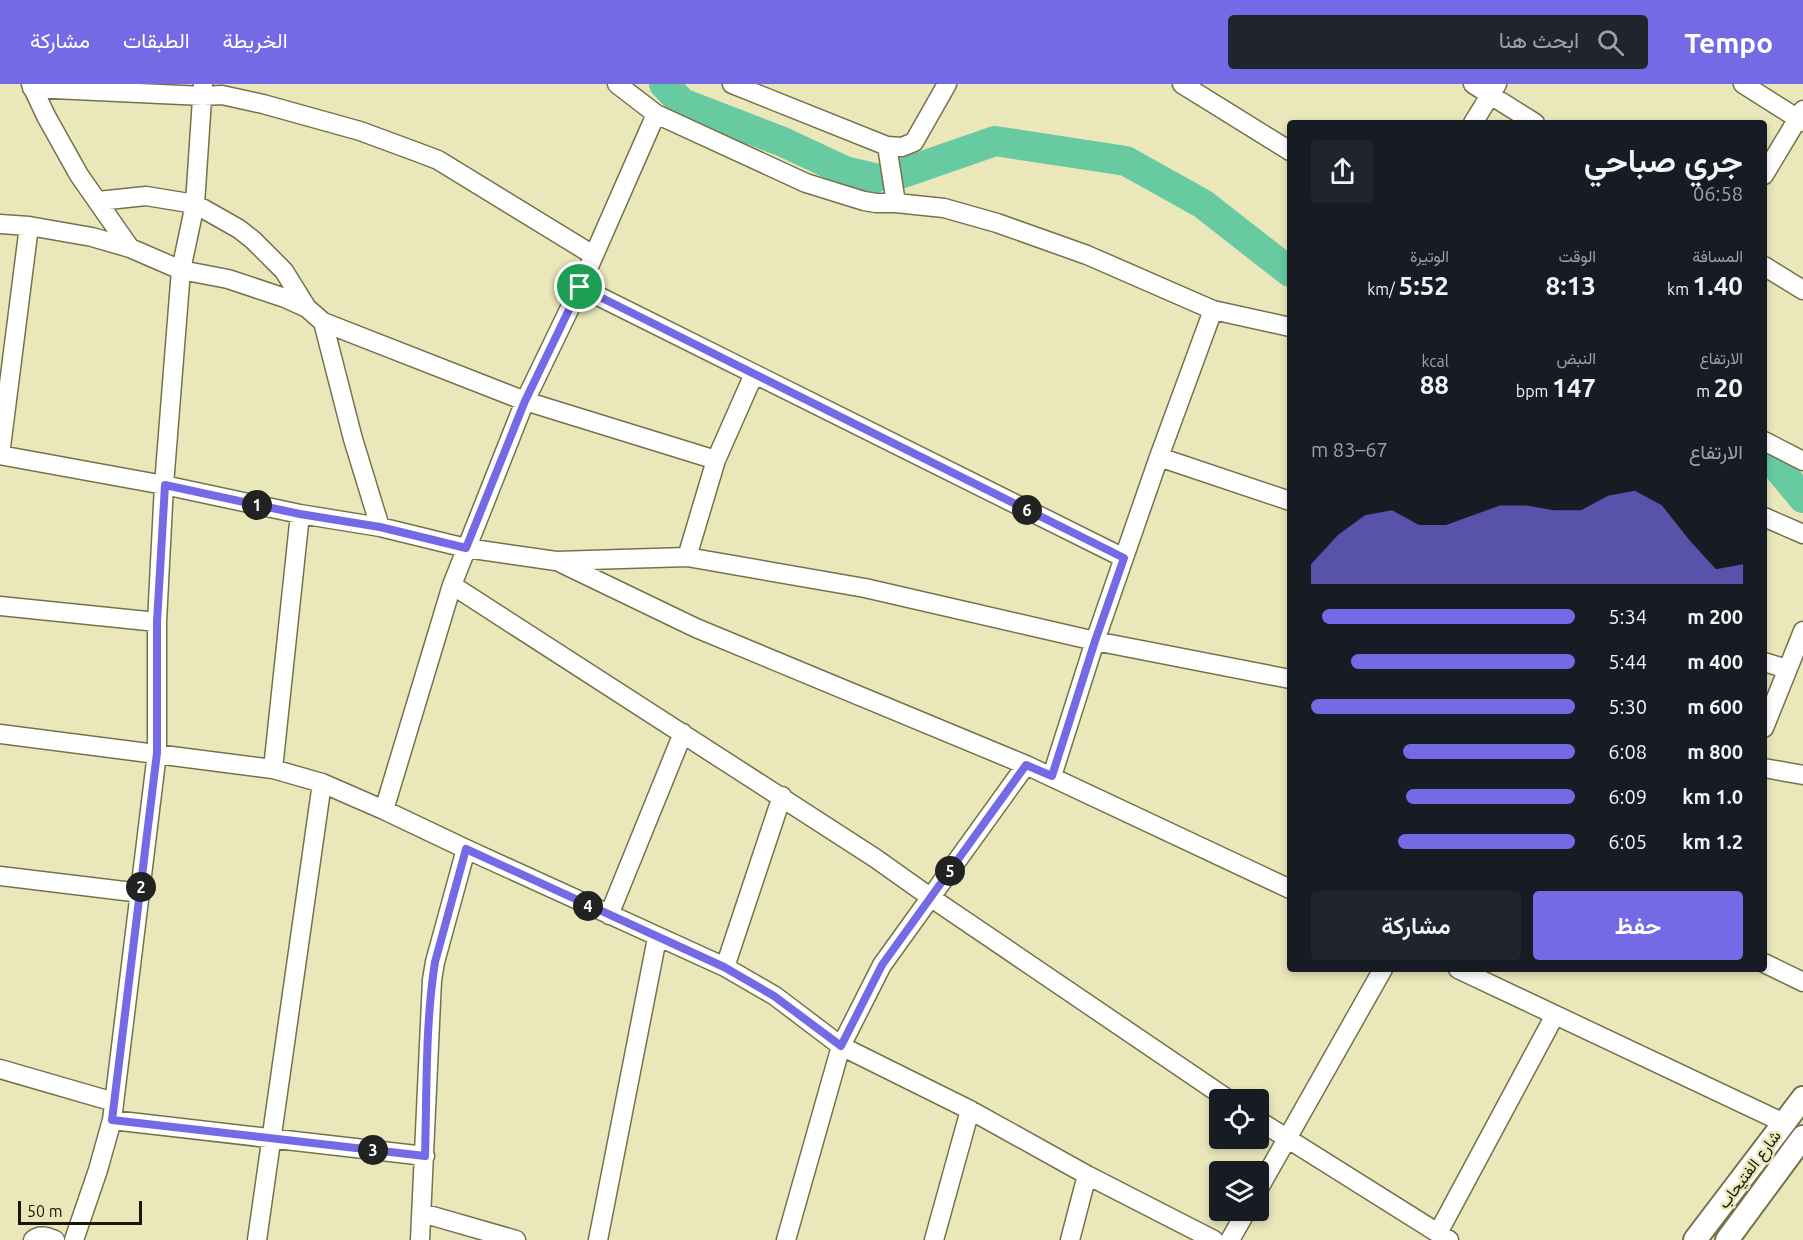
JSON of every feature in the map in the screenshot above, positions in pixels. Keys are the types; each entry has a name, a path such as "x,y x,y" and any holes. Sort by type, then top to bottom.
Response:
{"main road":[{"name":"شارع الفتيحاب","path":"1695,1240 1803,1098"},
{"name":"شارع الفتيحاب","path":"1728,1240 1803,1137"}],"street":[{"path":"617,84 656,114 806,183 864,201 944,208 997,223 1087,255 1214,310 1287,326"},
{"path":"732,84 887,146 902,147 914,141 947,84"},
{"path":"1182,84 1287,149"},
{"path":"1473,84 1493,89 1531,120"},
{"path":"1743,84 1801,117 1767,170"},
{"path":"130,248 79,175 31,86 224,90 263,104 360,131 438,160 593,255"},
{"path":"1475,120 1493,89"},
{"path":"74,1240 106,1145 113,1111 157,753 157,622 165,485 181,270 195,204 203,90"},
{"path":"384,810 452,585 466,548 525,401 580,287 656,114"},
{"path":"887,146 897,203"},
{"path":"98,201 146,196 195,204 221,218 253,240 284,271 307,308 322,322 525,401 716,460"},
{"path":"0,224 76,233 130,248 181,270 228,279 285,298 307,308"},
{"path":"29,226 0,455 165,485 300,514 380,527 466,548 556,561 687,557 865,588 1095,641 1287,678"},
{"path":"1767,268 1803,290"},
{"path":"580,287 1124,558"},
{"path":"1052,776 1095,641 1159,457 1214,310"},
{"path":"322,322 353,440 380,527"},
{"path":"687,557 716,460 754,374"},
{"path":"1767,443 1803,461"},
{"path":"1159,457 1287,500"},
{"path":"273,769 300,514"},
{"path":"1767,518 1803,534"},
{"path":"556,561 696,628 1052,776 1287,888"},
{"path":"452,585 782,796 1212,1089"},
{"path":"0,606 157,622"},
{"path":"1767,720 1803,631"},
{"path":"1767,663 1786,669"},
{"path":"609,915 683,733"},
{"path":"0,734 273,769 322,783 724,967 774,996 841,1046 970,1110 1087,1175 1214,1240"},
{"path":"786,1240 841,1046 882,965 1026,765"},
{"path":"1767,769 1803,775"},
{"path":"257,1240 322,783"},
{"path":"724,967 782,796"},
{"path":"420,1240 432,980 466,849"},
{"path":"0,876 141,892"},
{"path":"598,1240 657,938"},
{"path":"1767,964 1803,982"},
{"path":"1269,1171 1381,972"},
{"path":"1464,972 1784,1123"},
{"path":"1269,1127 1443,1237 1555,1015"},
{"path":"0,1069 113,1111 271,1138 425,1156"},
{"path":"934,1240 970,1110"},
{"path":"1070,1240 1087,1175"},
{"path":"422,1213 516,1240"},
{"path":"1230,1240 1241,1221"},
{"path":"33,1240 42,1236 55,1240"}],"waterway":[{"path":"664,84 682,103 783,142 845,171 875,178"},
{"path":"900,174 995,141 1126,161 1203,204 1287,270"},
{"path":"1767,457 1803,498"}],"route":[{"path":"580,287 1124,558 1052,776 1026,765 882,965 841,1046 774,996 724,967 466,849 432,980 425,1156 112,1120 157,753 157,622 165,485 300,514 380,527 466,548 525,401 580,287"}]}
